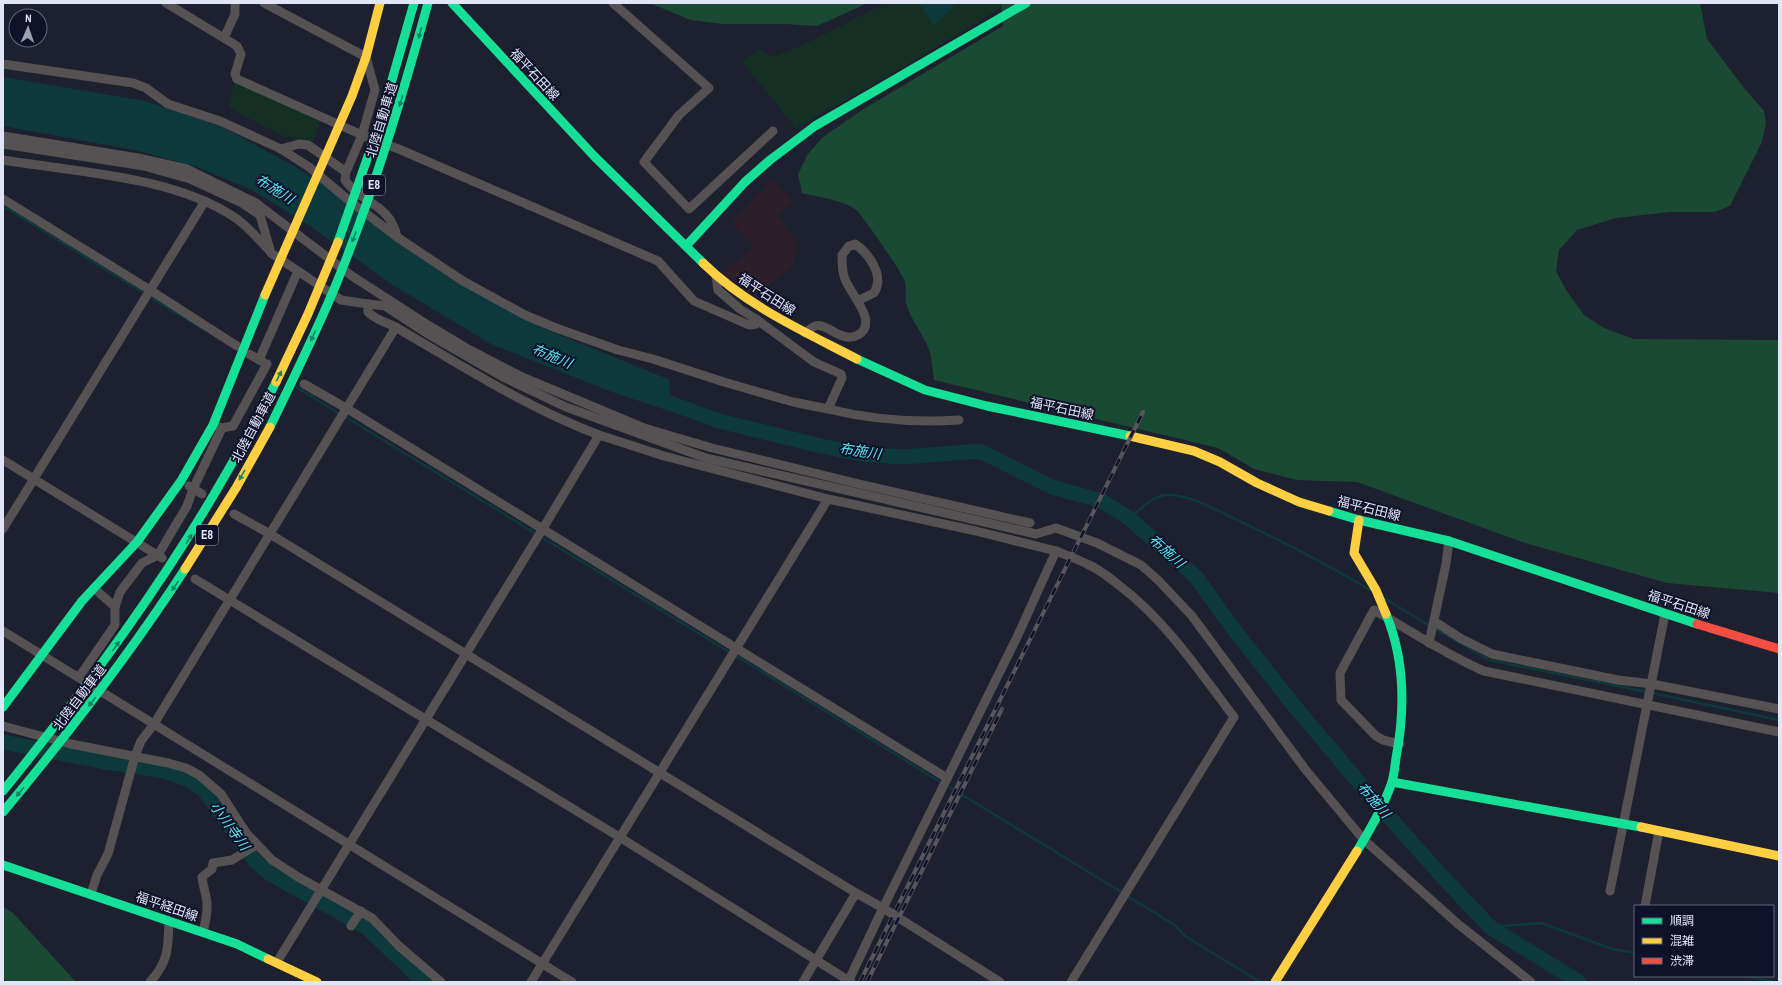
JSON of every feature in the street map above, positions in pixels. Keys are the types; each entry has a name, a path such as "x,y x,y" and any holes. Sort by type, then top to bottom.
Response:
{"main road":[{"path":"3,707 41,654 82,601 137,542 181,481 217,427 278,264 344,115 366,57 380,3"},
{"name":"北陸自動車道","path":"3,791 84,690 136,618 179,555 248,436 286,362 316,296 361,180 399,58 414,3"},
{"name":"北陸自動車道","path":"3,812 94,700 148,626 193,558 262,442 298,370 328,303 371,192 412,64 428,3"},
{"name":"福平石田線","path":"452,3 594,156 716,276 748,300 805,333 880,371 925,390 987,406 1194,451 1220,462 1257,483 1299,502 1359,520 1449,541 1665,614 1779,649"},
{"path":"686,246 745,182 770,160 816,126 1026,3"},
{"path":"1275,982 1365,837 1392,782 1400,744 1402,730 1402,679 1394,633 1376,590 1354,553 1359,520"},
{"path":"1392,782 1623,823 1779,856"},
{"name":"福平経田線","path":"3,865 237,944 317,982"}],"street":[{"path":"166,3 238,46 241,54 235,74 237,79 362,135 401,150 658,261 694,301 749,326 756,324 756,319"},
{"path":"224,38 235,14 235,3"},
{"path":"264,3 366,57 375,90 362,135 346,172 345,180 348,185 388,216 395,226 397,238"},
{"path":"613,3 709,88 679,115 644,162 689,209 773,131"},
{"path":"3,64 133,83 146,88 168,104 220,121 281,149 309,167 397,238 463,281 525,315 556,328 618,350 653,359 724,382 793,402 828,410 859,417 900,422 959,420"},
{"path":"3,136 138,158 187,169 256,203 352,276 468,349 522,377 644,428 719,450 1030,523"},
{"path":"3,144 144,166 190,179 242,203 260,215 271,253"},
{"path":"281,149 299,144 308,145 346,172"},
{"path":"3,160 156,184 205,202 234,217 271,253 341,300 385,306 428,334 505,378 566,407 706,458 1036,534 1056,528 1097,543 1141,565 1158,580 1192,616 1300,763 1365,837 1458,924 1531,982"},
{"path":"3,199 237,346"},
{"path":"3,529 205,202"},
{"path":"805,333 815,326 820,326 841,336 851,338 860,334 865,327 865,317 859,300 845,280 842,265 842,255 848,246 855,244 862,249 871,261 879,281 874,293 859,300"},
{"path":"258,360 298,271"},
{"path":"716,276 718,290 740,309 814,362 841,374 842,378 828,410"},
{"path":"368,304 368,312 375,319 396,327 478,376 567,423 664,456 828,499 976,531 1056,551 1088,564 1136,598 1181,646 1234,717 1071,982"},
{"path":"91,894 97,875 108,854 135,756 141,741 154,724 396,327"},
{"path":"79,677 115,625 115,607 120,592 142,563 160,557 188,506 192,488 217,427 234,426 269,365 249,354"},
{"path":"304,384 346,408 947,778"},
{"path":"277,962 599,435"},
{"path":"3,460 160,557"},
{"path":"181,481 202,494"},
{"path":"531,982 828,499"},
{"path":"234,514 270,534 466,653 856,893 883,908 1000,982"},
{"path":"1429,643 1449,541"},
{"path":"195,580 229,599 620,838 849,981 883,908 1018,635 1056,551"},
{"path":"94,588 115,607"},
{"path":"1400,744 1383,740 1376,736 1341,700 1340,674 1374,610 1462,662 1484,671 1779,732"},
{"path":"1610,891 1665,614"},
{"path":"1434,621 1460,638 1492,654 1618,680 1652,684 1779,709"},
{"path":"3,631 572,982"},
{"path":"3,726 71,744 135,756 186,768 199,775 221,794 256,845 283,869 320,892 361,911 372,918 399,946 441,982"},
{"path":"1645,905 1659,831"},
{"path":"203,932 207,918 207,902 203,891 202,877 212,869 213,863 232,860 256,845"},
{"path":"803,982 856,893"},
{"path":"351,926 361,911"},
{"path":"150,982 158,973 168,954 169,921"}],"shaded area":[{"path":"649,3 868,3 817,26 785,24 723,24 691,20"},
{"path":"886,3 1000,3 1001,8 885,78 796,128 742,62 759,49 774,57 813,40"},
{"path":"1001,3 1700,3 1707,39 1744,88 1764,111 1766,123 1762,142 1730,206 1715,212 1670,212 1616,218 1577,230 1559,250 1556,271 1566,290 1584,315 1604,328 1634,339 1779,340 1779,593 1667,583 1525,543 1357,482 1297,480 1254,469 1218,448 934,380 929,350 906,303 905,282 890,257 855,209 837,201 802,193 798,174 808,154 823,137 862,110 1003,26"},
{"path":"235,80 320,122 312,142 285,137 229,108"},
{"path":"772,179 794,202 777,215 797,242 793,266 755,296 723,272 754,247 732,223"},
{"path":"3,907 13,913 76,982 7,982 3,978"}],"water":[{"path":"919,3 957,3 934,25"},
{"path":"3,77 145,101 221,126 292,165 387,224 438,268 543,328 670,380 669,411 612,392 491,344 393,285 310,226 252,190 197,167 139,151 3,126"}],"waterway":[{"path":"3,206 142,292"},
{"path":"153,299 206,331"},
{"path":"296,387 340,414"},
{"name":"布施川","path":"651,396 719,421 821,446 861,454 903,457 980,451 1052,487 1102,501 1129,518 1196,577 1232,627 1296,708 1373,799 1439,873 1490,927 1579,982"},
{"path":"344,416 731,653"},
{"path":"1129,518 1155,498 1160,496 1173,495 1183,497 1212,508 1288,545 1370,590"},
{"path":"1384,598 1430,626"},
{"path":"1434,628 1489,660 1647,692"},
{"path":"735,655 942,783"},
{"path":"1652,693 1779,720"},
{"name":"小川寺川","path":"3,742 100,761 164,771 187,779 204,790 255,861 270,874 366,927 424,982"},
{"path":"946,785 1123,893"},
{"path":"1127,896 1175,925 1185,936 1260,982"},
{"path":"1490,927 1541,923 1612,949 1634,953"},
{"path":"1751,977 1774,982"}],"railway":[{"path":"860,982 1143,412"},
{"path":"867,982 1002,709"}],"traffic: fast":[{"path":"338,242 380,122 414,3"},
{"path":"270,427 305,355 350,248 387,144 428,3"},
{"path":"452,3 594,156 703,263"},
{"path":"686,246 745,182 770,160 815,126 1026,3"},
{"path":"3,707 82,601 137,542 181,481 213,425 265,295"},
{"path":"857,359 925,390 987,406 1130,436"},
{"path":"3,791 116,645 168,569 224,477 255,423 276,382"},
{"path":"1329,511 1359,520 1449,541 1697,624"},
{"path":"3,812 98,693 185,569"},
{"path":"1357,851 1367,835 1389,791 1392,782 1399,740 1402,686 1397,649 1386,614"},
{"path":"1392,782 1641,827"},
{"path":"3,865 237,944 268,959"}],"traffic: slow":[{"path":"265,295 352,96 366,57 380,3"},
{"path":"276,382 308,314 338,242"},
{"path":"703,263 738,292 776,317 857,359"},
{"path":"185,569 236,488 270,427"},
{"path":"1130,436 1194,451 1220,462 1257,483 1299,502 1329,511"},
{"path":"1359,520 1354,553 1376,590 1386,614"},
{"path":"1641,827 1779,856"},
{"path":"1275,982 1357,851"},
{"path":"268,959 317,982"}],"traffic: jam":[{"path":"1697,624 1779,649"}]}
